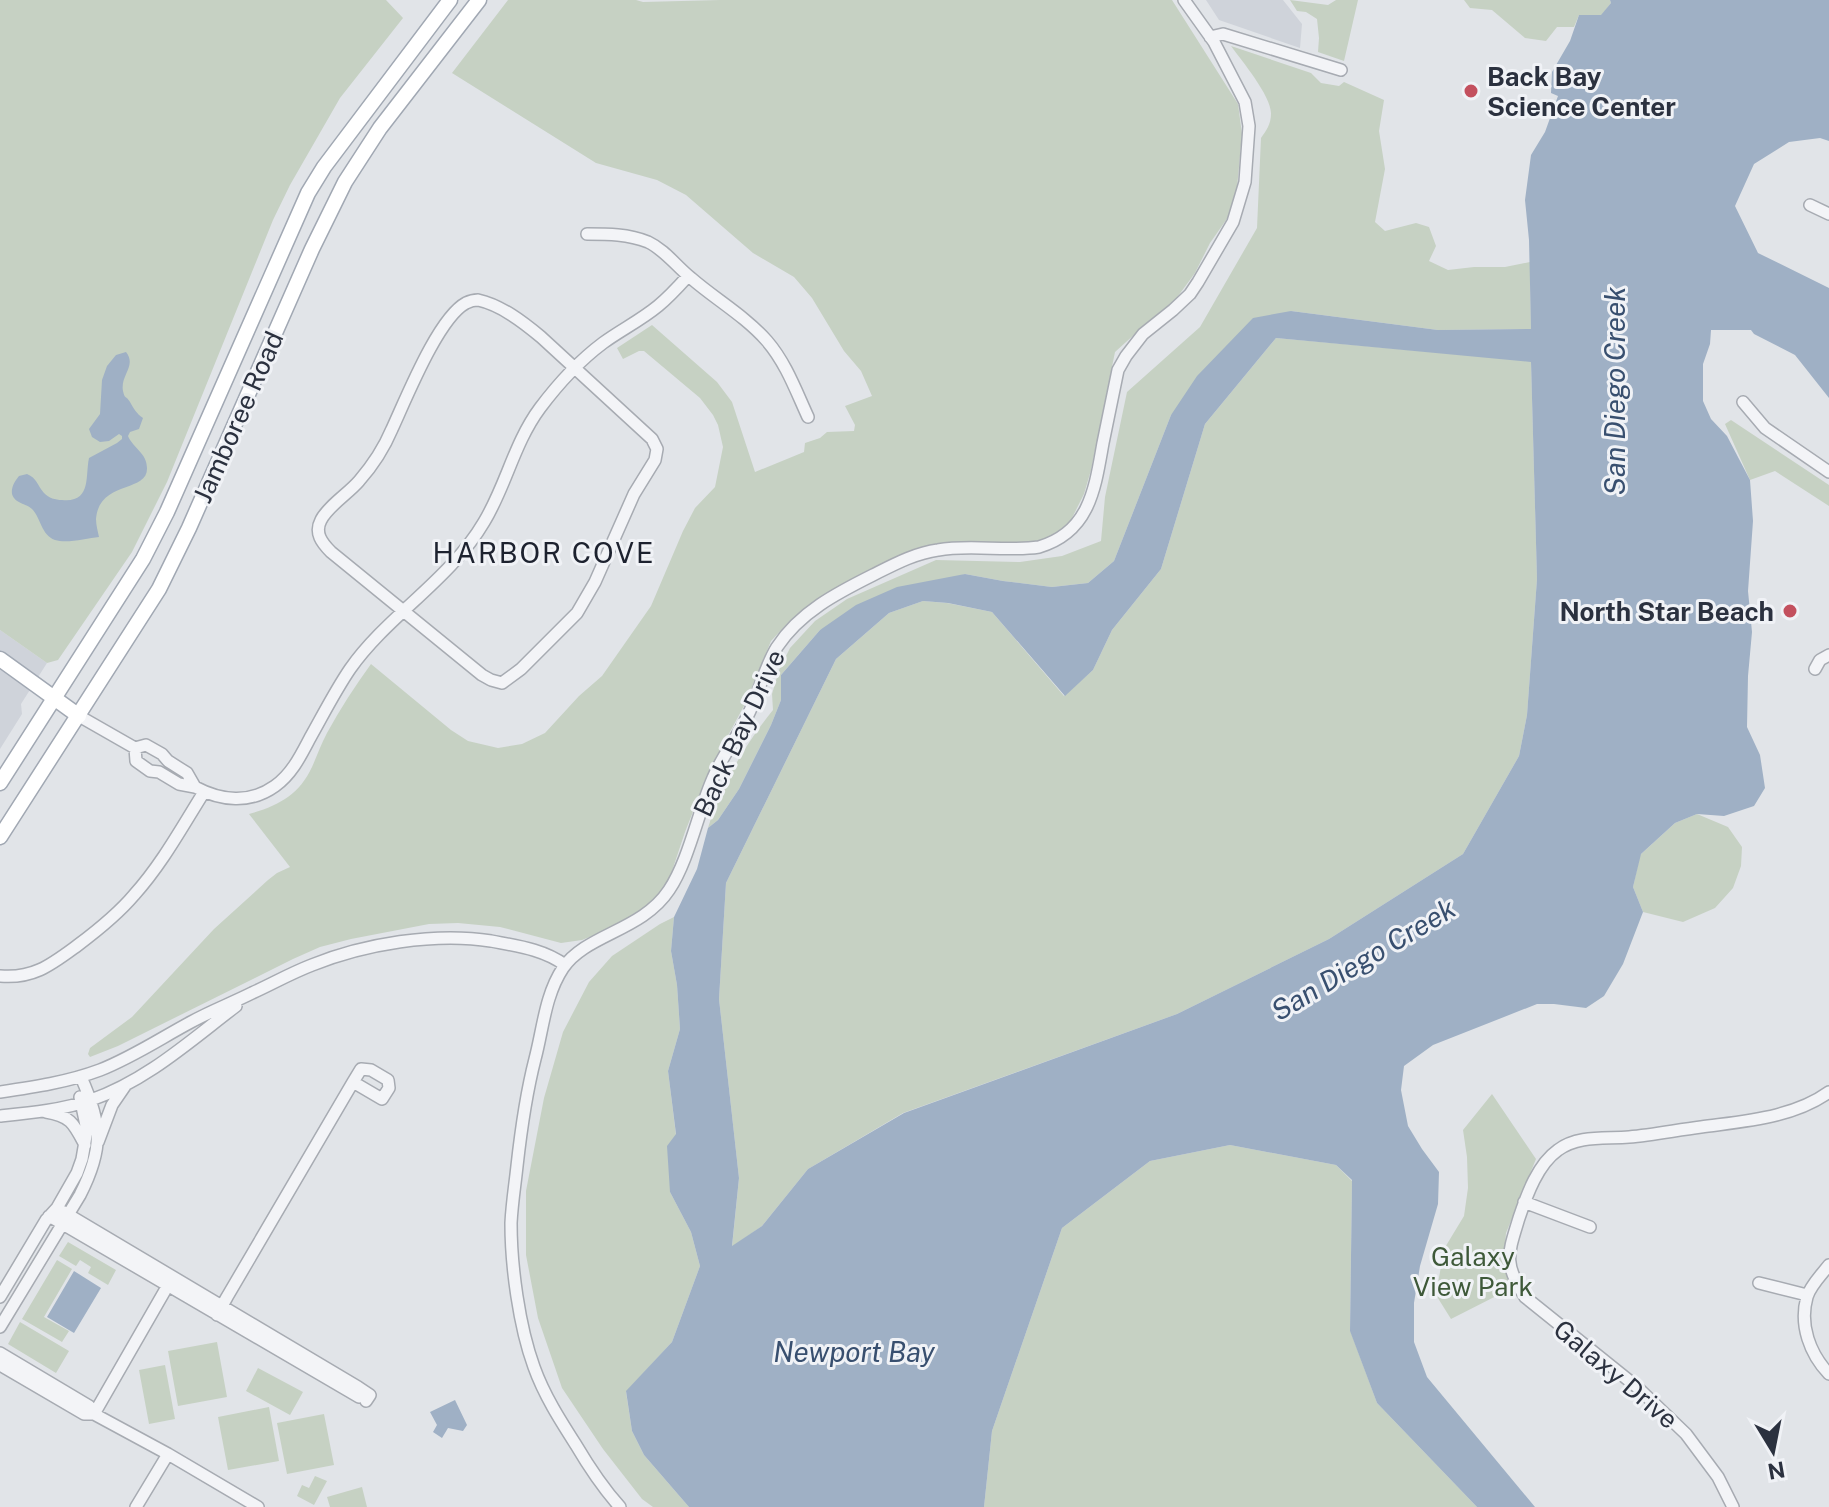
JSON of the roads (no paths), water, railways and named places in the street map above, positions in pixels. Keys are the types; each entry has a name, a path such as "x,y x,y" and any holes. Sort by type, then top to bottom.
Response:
{"main road":[{"name":"Jamboree Road","path":"0,783 143,559 167,512 308,193 324,167 450,0"},
{"name":"Jamboree Road","path":"0,837 159,589 345,182 380,128 479,0"},
{"path":"0,659 79,716"}],"street":[{"name":"Back Bay Drive","path":"565,965 587,948 652,911 669,891 713,778 749,714 777,648 795,625 840,591 920,554 951,549 1039,547 1067,533 1081,517 1095,488 1118,370 1143,334 1190,294 1227,235 1242,196 1249,145 1247,111 1238,87 1210,37 1184,0"},
{"path":"1210,37 1223,34 1341,70"},
{"path":"1810,205 1829,214"},
{"path":"587,234 629,236 650,243 666,254 767,341 782,361 808,417"},
{"path":"135,748 136,761 150,771 220,797 246,799 276,786 288,775 350,670 372,641 438,579 472,541 493,507 529,426 540,409 574,369 604,342 660,305 688,276"},
{"path":"468,301 489,302 527,325 652,439 657,449 655,460 634,494 608,556 577,613 521,669 502,683 482,675 403,611 322,543 318,533 320,521 380,454 420,367 457,310 468,301"},
{"path":"1743,402 1765,428 1829,472"},
{"path":"1815,669 1820,660 1829,655"},
{"path":"79,716 135,748 146,745 162,754 187,773 200,790"},
{"path":"159,772 168,761"},
{"path":"0,976 14,977 40,971 114,915 148,878 200,790"},
{"path":"0,1092 81,1077 310,965 357,950 439,938 484,940 551,956 565,965 549,998 527,1089 512,1204 514,1264 524,1334 538,1377 550,1404 577,1447 620,1507"},
{"path":"0,1116 41,1112 86,1101 126,1084 178,1051 256,991"},
{"path":"0,1327 4,1309 59,1216 77,1173 87,1130 81,1077"},
{"path":"220,1310 353,1082"},
{"path":"0,1297 92,1172 98,1142 112,1105 126,1084"},
{"name":"Galaxy Drive","path":"1733,1507 1718,1477 1686,1434 1637,1387 1525,1297 1509,1266 1509,1249 1524,1202 1545,1161 1561,1148 1584,1139 1629,1137 1749,1121 1788,1112 1829,1092"},
{"path":"86,1101 97,1126 98,1142"},
{"path":"41,1112 54,1113 69,1120 78,1129 85,1145"},
{"path":"1524,1202 1590,1227"},
{"path":"59,1216 370,1395 366,1401 220,1310"},
{"path":"1829,1265 1807,1295 1805,1322 1808,1343 1829,1374"},
{"path":"94,1414 171,1281"},
{"path":"1759,1283 1807,1295"},
{"path":"0,1353 89,1406 94,1414"},
{"path":"0,1365 84,1414 94,1414 168,1454 258,1507"},
{"path":"136,1507 168,1454"}],"water":[{"name":"Newport Bay","path":"1610,0 1829,0 1829,141 1820,138 1789,142 1754,164 1735,206 1758,253 1829,288 1829,398 1795,355 1751,330 1711,330 1703,364 1703,401 1711,419 1727,436 1750,480 1753,521 1748,591 1752,632 1747,727 1760,755 1765,788 1754,806 1724,816 1697,814 1675,823 1641,854 1633,887 1643,912 1623,964 1604,996 1586,1008 1537,1004 1433,1045 1404,1066 1401,1090 1408,1126 1439,1172 1438,1204 1420,1266 1414,1303 1414,1342 1427,1377 1535,1507 1477,1507 1377,1403 1350,1331 1352,1180 1336,1165 1230,1145 1150,1161 1062,1228 992,1431 984,1507 689,1507 644,1455 632,1431 626,1391 672,1342 700,1266 691,1232 670,1192 667,1146 676,1134 668,1071 680,1029 671,951 674,917 697,869 708,828 718,820 739,789 771,725 781,700 781,675 820,630 856,605 897,587 965,574 1052,587 1088,583 1114,561 1171,415 1197,376 1253,318 1291,311 1438,330 1531,329 1525,200 1531,155 1545,132 1558,96 1551,93 1552,72 1570,41 1579,15 1601,15 1611,3","holes":["1276,338 1531,362 1537,579 1527,715 1519,756 1463,854 1329,939 1177,1014 904,1113 808,1169 762,1226 732,1246 739,1178 719,999 726,883 836,659 889,613 923,601 948,603 992,612 1065,696 1093,670 1112,630 1161,569 1205,424"]},
{"path":"126,352 130,362 123,385 124,394 143,418 139,429 128,436 145,458 145,476 105,498 96,519 99,537 55,540 47,534 32,509 13,497 13,487 19,476 27,474 52,498 72,500 83,493 89,458 122,439 119,434 109,441 100,442 92,437 89,429 100,414 102,380 107,366 116,355"},
{"path":"74,1271 101,1288 74,1333 47,1317"},
{"path":"455,1400 467,1425 463,1431 448,1428 442,1438 433,1432 437,1425 430,1412"}],"place":[{"name":"Back Bay Science Center","path":"1471,91"},
{"name":"North Star Beach","path":"1790,611"}],"district":[{"name":"HARBOR COVE","path":"544,552"}],"water label":[{"name":"San Diego Creek","path":"1614,391"},
{"name":"San Diego Creek","path":"1363,959"}],"park label":[{"name":"Galaxy View Park","path":"1473,1271"}]}
